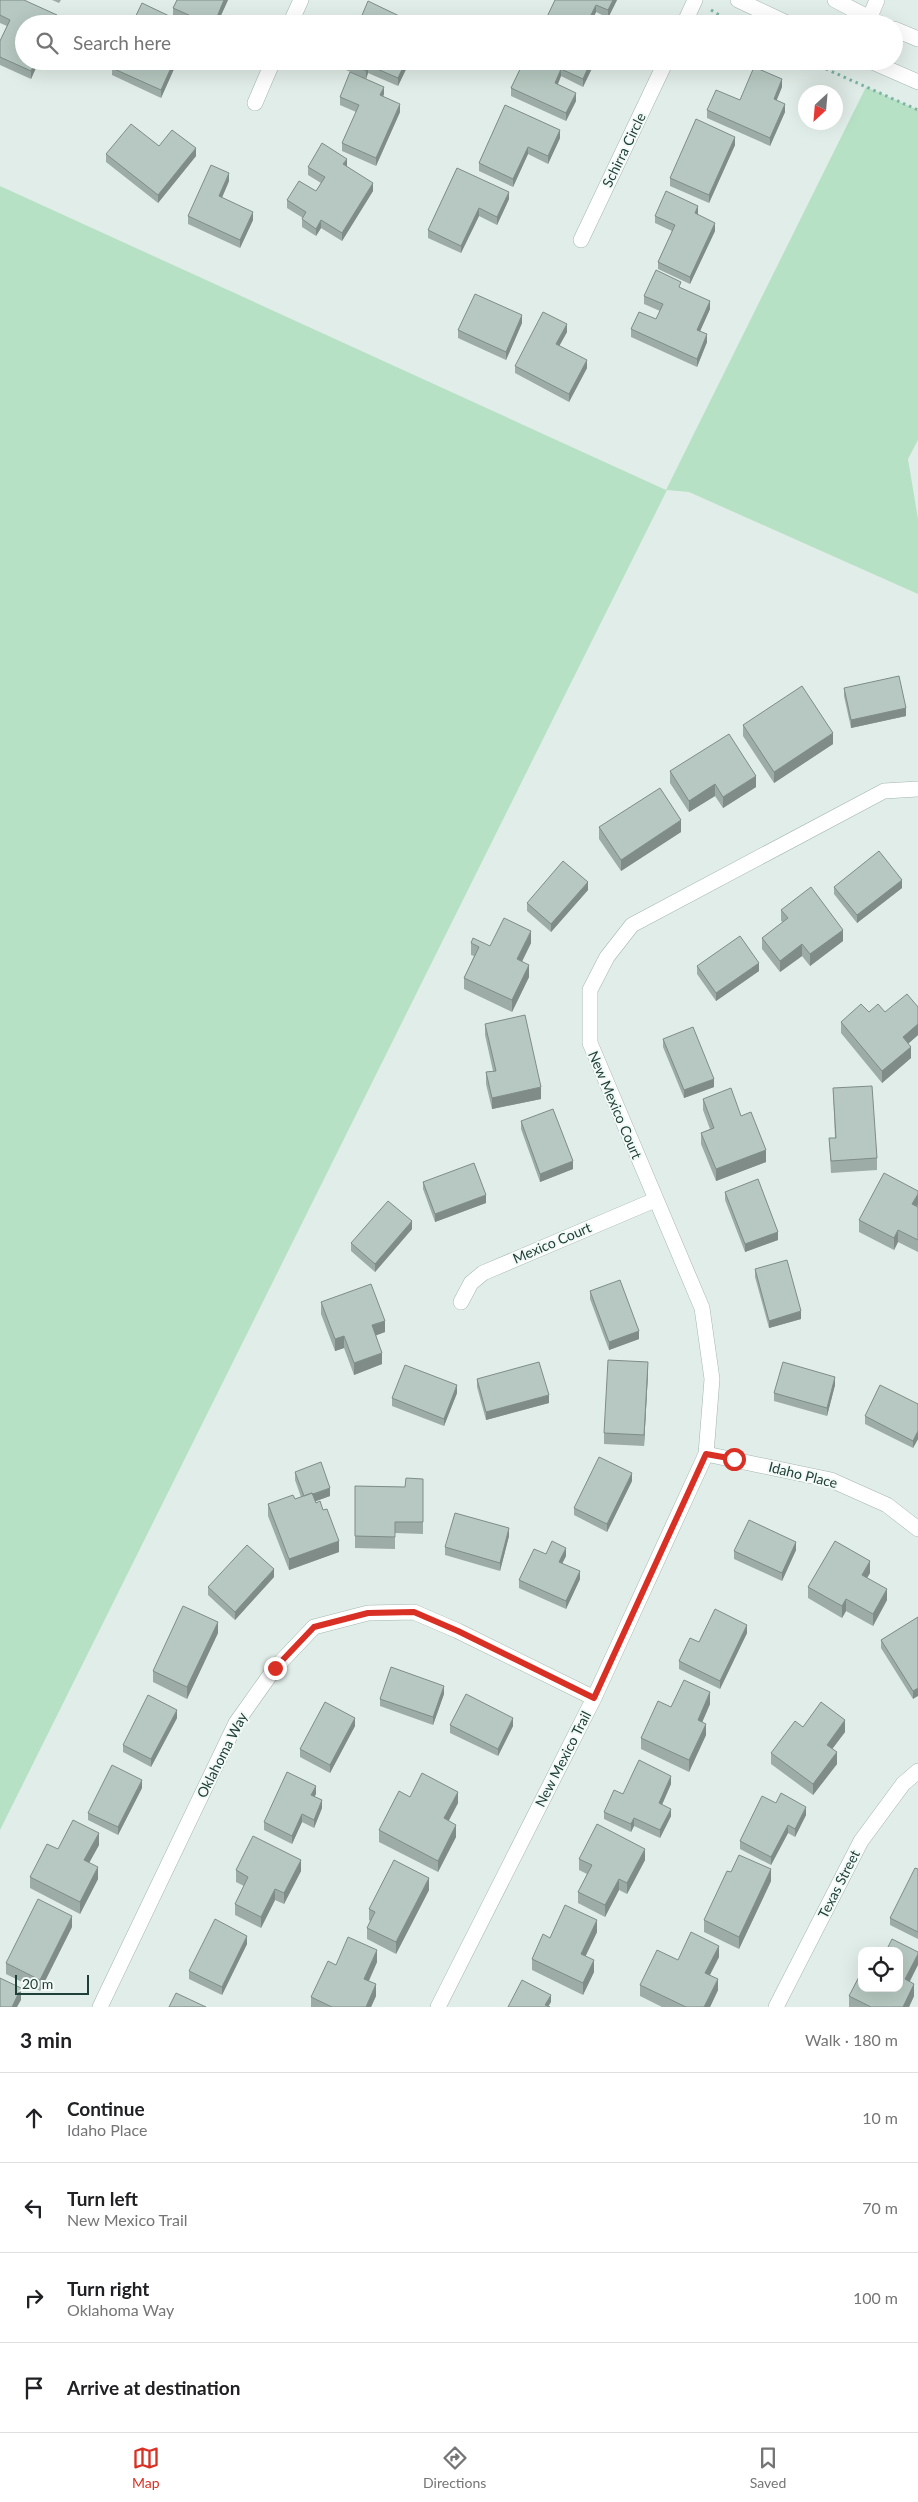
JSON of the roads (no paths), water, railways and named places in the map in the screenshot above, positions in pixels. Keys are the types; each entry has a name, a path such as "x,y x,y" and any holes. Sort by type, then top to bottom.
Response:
{"street":[{"path":"294,15 301,0"},
{"path":"688,15 695,0"},
{"path":"738,0 770,15"},
{"path":"835,0 861,15"},
{"path":"875,15 878,0"},
{"path":"903,33 918,39"},
{"path":"254,103 269,70"},
{"name":"Schirra Circle","path":"581,240 662,70"},
{"path":"891,70 918,82"},
{"name":"New Mexico Court","path":"706,1454 712,1379 702,1308 590,1043 590,990 607,957 632,925 884,790 918,789"},
{"name":"Mexico Court","path":"461,1302 471,1283 483,1273 655,1200"},
{"name":"Idaho Place","path":"706,1454 832,1480 887,1505 918,1529"},
{"name":"New Mexico Trail","path":"438,2007 594,1698 706,1454"},
{"name":"Oklahoma Way","path":"100,2007 236,1723 275,1668 314,1627 368,1613 414,1612 458,1631 594,1698"},
{"name":"Texas Street","path":"776,2007 861,1841 904,1784 918,1771"}]}
